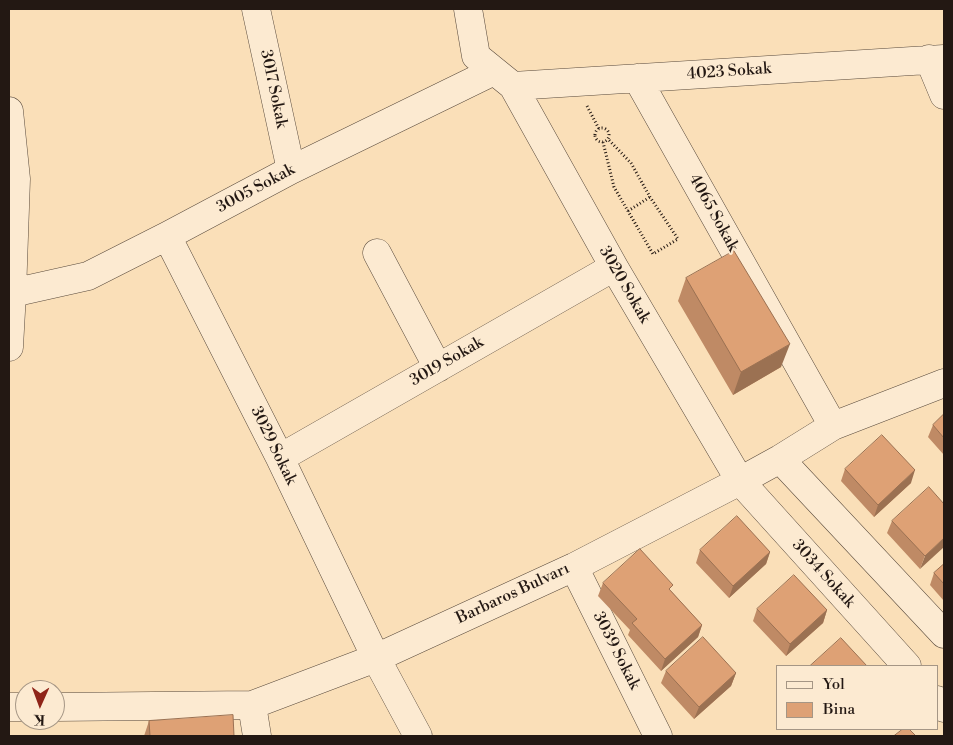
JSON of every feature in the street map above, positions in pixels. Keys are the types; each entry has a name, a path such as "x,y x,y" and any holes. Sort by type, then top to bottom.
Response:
{"street":[{"name":"3017 Sokak","path":"256,9 291,170"},
{"name":"3020 Sokak","path":"468,9 476,56 504,78 740,481"},
{"name":"4023 Sokak","path":"504,78 637,78 937,59"},
{"path":"937,59 944,95"},
{"name":"3005 Sokak","path":"12,293 88,276 168,236 291,170 504,78"},
{"name":"4065 Sokak","path":"637,78 833,426"},
{"path":"9,111 12,179 12,293 9,347"},
{"name":"3029 Sokak","path":"168,236 280,458 376,658 418,736"},
{"path":"377,253 438,368"},
{"name":"3019 Sokak","path":"280,458 614,267"},
{"name":"Barbaros Bulvarı","path":"65,707 252,705 376,658 574,567 740,481 833,426 944,383"},
{"path":"780,459 944,634"},
{"name":"3034 Sokak","path":"740,481 905,665"},
{"name":"3039 Sokak","path":"574,567 658,736"},
{"path":"252,705 257,736"}],"path":[{"path":"603,142 614,187 653,254 665,248 678,239 650,197 631,163 608,139 608,132 604,128 597,131 595,136 598,141 603,142 608,139"},
{"path":"628,211 650,197"}],"building":[{"path":"734,251 790,344 741,372 686,278"},
{"path":"944,414 944,438 933,425"},
{"path":"882,435 915,470 878,505 845,469"},
{"path":"929,487 944,504 944,538 925,556 892,521"},
{"path":"737,516 770,552 733,586 700,550"},
{"path":"640,549 673,585 669,589 702,625 665,659 632,623 637,619 603,583"},
{"path":"944,564 944,584 934,573"},
{"path":"794,575 827,610 790,644 757,609"},
{"path":"703,637 736,673 699,707 666,671"},
{"path":"841,638 866,665 811,665"},
{"path":"233,715 234,736 150,736 149,721"},
{"path":"902,730 910,730 916,736 894,736"}]}
